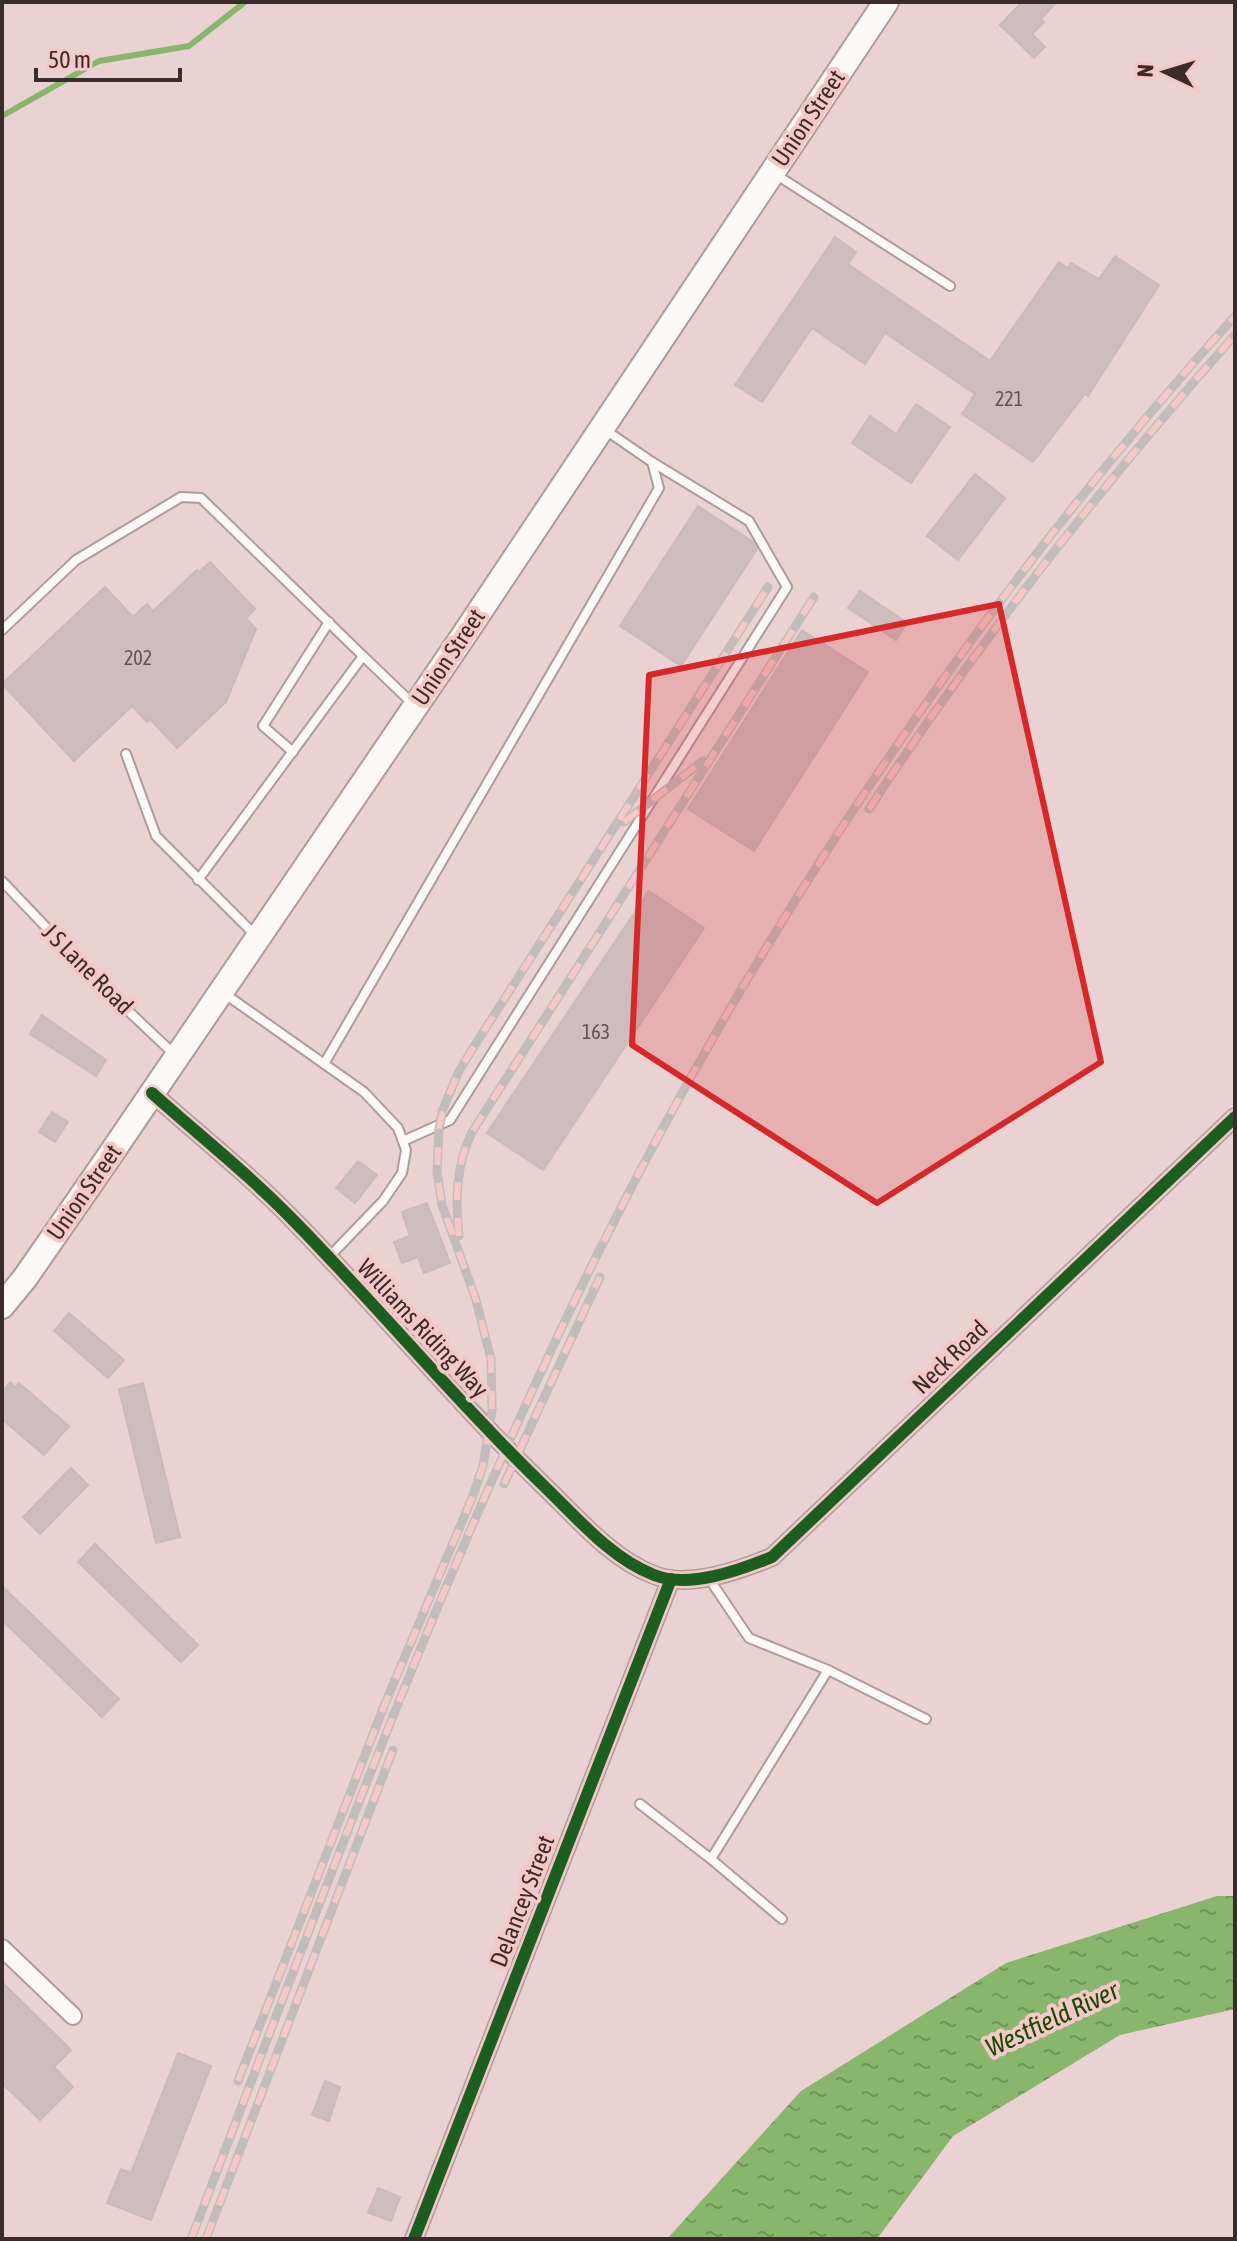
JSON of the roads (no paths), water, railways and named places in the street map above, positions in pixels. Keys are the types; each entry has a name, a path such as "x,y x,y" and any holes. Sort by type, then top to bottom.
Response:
{"main road":[{"name":"Union Street","path":"2,1306 25,1278 415,706 886,2"}],"street":[{"name":"Williams Riding Way","path":"152,1093 295,1221 490,1433 576,1518 621,1557 655,1576 671,1579"},
{"name":"Neck Road","path":"671,1579 725,1575 772,1557 1235,1117"},
{"name":"Delancey Street","path":"414,2239 671,1579"},
{"path":"2,1948 73,2016"}],"lane":[{"path":"771,171 950,286"},
{"path":"403,1141 450,1120 787,587 749,521 600,427"},
{"path":"324,1064 659,488 652,462"},
{"path":"2,630 76,560 181,497 191,495 201,498 415,706"},
{"path":"293,752 263,726 329,622"},
{"path":"198,880 363,656"},
{"path":"126,754 156,836 257,938"},
{"name":"J S Lane Road","path":"2,881 105,989 175,1056"},
{"path":"221,990 364,1092 398,1128 406,1150 402,1173 383,1201 328,1258"},
{"path":"707,1577 749,1638 828,1670 926,1719"},
{"path":"711,1859 828,1670"},
{"path":"640,1804 782,1919"}],"water":[{"name":"Westfield River","path":"1217,1896 1235,1896 1235,2009 1120,2035 953,2136 877,2239 667,2239 801,2091 1006,1963"}],"waterway":[{"path":"2,116 99,61 189,46 245,2"}],"railway":[{"path":"191,2239 432,1620 539,1377 596,1257 662,1131 731,1006 805,884 966,648 1052,534 1142,423 1235,316"},
{"path":"869,809 954,685 1043,565 1137,448 1235,335"},
{"path":"238,2081 384,1706 483,1466 492,1410 491,1359 476,1300 442,1205 437,1172 443,1109 459,1071 473,1048 768,587"},
{"path":"459,1236 458,1183 472,1132 814,597"},
{"path":"624,822 703,761"},
{"path":"504,1484 600,1277"},
{"path":"206,2239 393,1750"}]}
